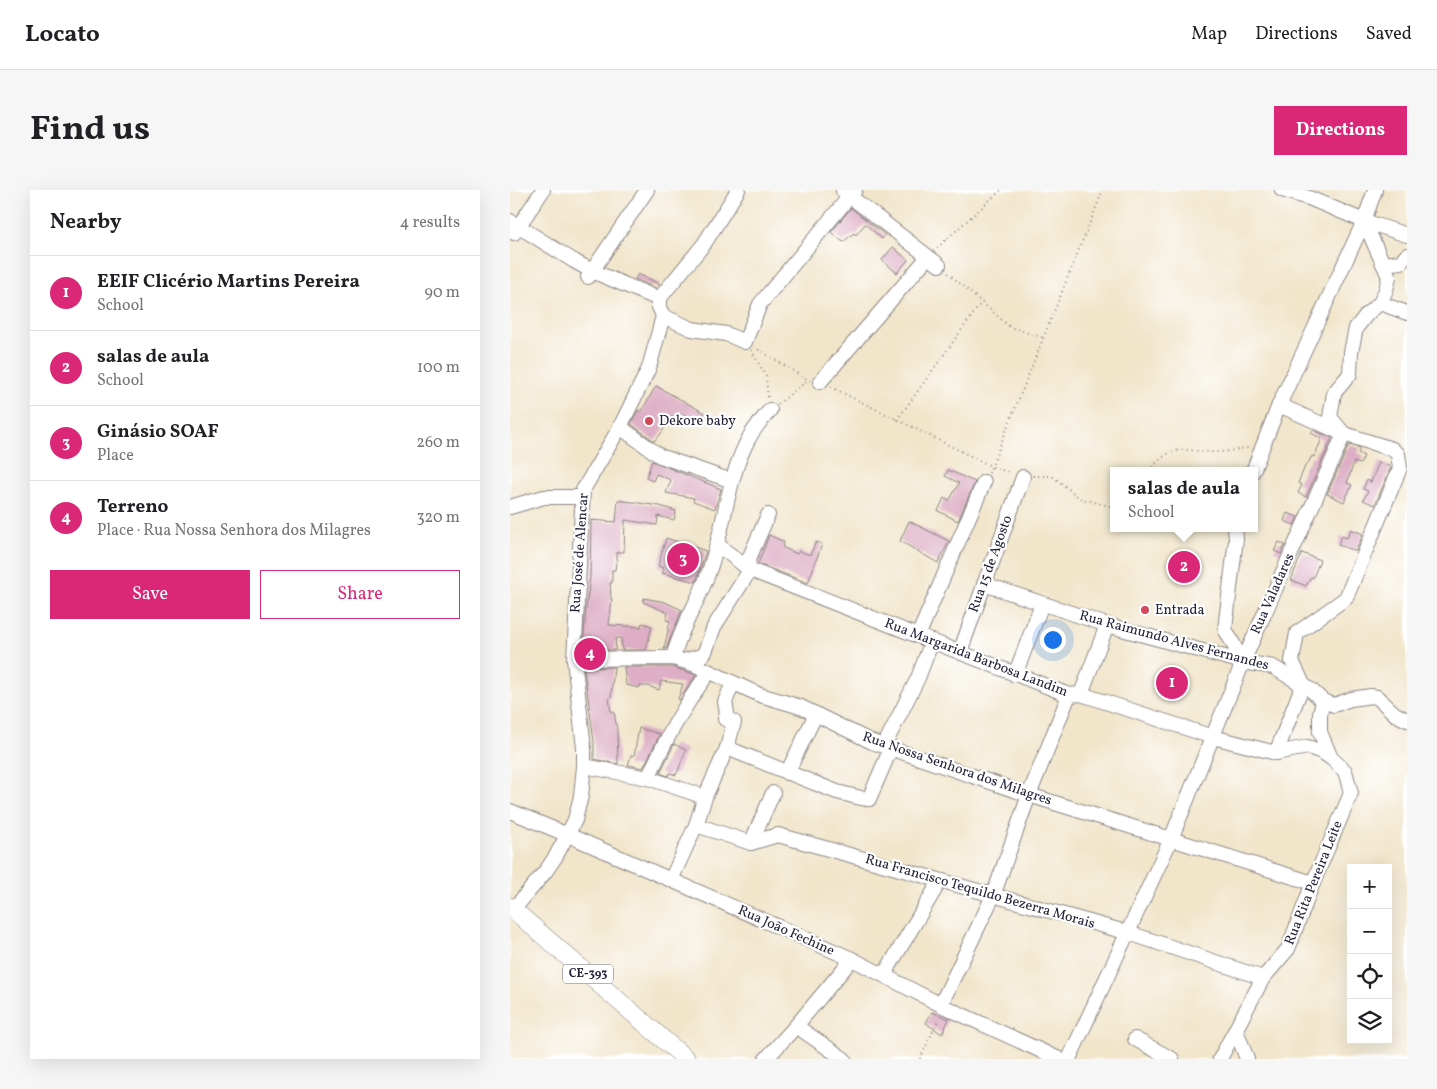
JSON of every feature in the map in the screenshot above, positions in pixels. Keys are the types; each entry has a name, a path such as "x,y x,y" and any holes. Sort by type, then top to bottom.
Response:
{"main road":[{"name":"CE-393","path":"512,908 686,1059"},
{"path":"666,1042 671,1059"}],"street":[{"path":"543,190 513,228 573,271 590,274 660,307 692,329 726,334 745,342 760,304 849,192 934,261 814,381"},
{"path":"590,274 647,190"},
{"name":"Rua José de Alencar","path":"512,908 545,872 568,835 575,820 580,801 584,748 574,660 583,490 620,428 649,368 660,307 704,244 738,190"},
{"path":"1282,190 1310,194 1364,221 1407,235"},
{"path":"1254,467 1279,405 1364,221 1375,190"},
{"path":"1344,434 1330,417 1334,393 1350,374 1356,328 1367,314 1380,303 1389,278 1364,221"},
{"path":"1383,264 1401,262 1407,255"},
{"path":"1380,303 1407,313"},
{"path":"1276,753 1303,684 1292,661 1297,633 1346,598 1400,468 1398,454 1392,449 1344,434 1279,405"},
{"path":"768,515 748,561 750,570 714,626 705,652 701,656 678,660 677,642 708,575 718,545 732,481 749,437 770,410"},
{"path":"620,428 660,456 732,481"},
{"name":"Rua Valadares","path":"1069,1059 1171,839 1242,662 1344,434"},
{"name":"Rua 15 de Agosto","path":"960,652 1023,477"},
{"path":"918,636 984,482"},
{"path":"510,507 544,497 582,497"},
{"path":"1235,532 1225,629 1242,662"},
{"name":"Rua Margarida Barbosa Landim","path":"718,545 750,570 1015,675 1213,737 1276,753 1308,747 1322,752 1331,758"},
{"name":"Rua Raimundo Alves Fernandes","path":"984,584 1107,625 1242,662 1273,667 1303,684 1323,700"},
{"path":"1015,675 1042,604"},
{"path":"943,1005 993,896 1029,795 1107,625"},
{"path":"728,748 787,773 869,799 888,747 932,641"},
{"name":"Rua Nossa Senhora dos Milagres","path":"574,660 678,660 760,695 801,707 872,742 1029,795 1313,883"},
{"path":"648,778 677,718 709,672"},
{"path":"672,880 696,825 705,798 728,748 734,722 725,719 727,713 725,702 733,683"},
{"path":"1323,700 1334,705 1351,699 1377,697 1394,714 1407,720"},
{"name":"Rua Rita Pereira Leite","path":"1220,1059 1263,978 1288,949 1313,883 1351,793 1346,771 1331,758 1320,732 1320,714 1323,700"},
{"path":"787,773 816,714"},
{"path":"584,766 648,778 705,798"},
{"path":"696,825 751,843 772,793"},
{"name":"Rua João Fechine","path":"510,811 852,959 943,1005 1058,1059"},
{"name":"Rua Francisco Tequildo Bezerra Morais","path":"751,843 778,835 1128,933 1263,978"},
{"path":"884,975 940,880"},
{"path":"766,1059 852,959"},
{"path":"796,1026 844,1059"},
{"path":"1236,1030 1247,1059"},
{"path":"1134,1039 1172,1059"}],"path":[{"path":"1001,190 934,261 1010,327 1044,338"},
{"path":"984,482 992,467 1103,190"},
{"path":"897,420 982,303"},
{"path":"745,342 814,381 992,467 1023,477 1052,476 1080,499 1110,506"},
{"path":"745,342 766,376 770,410 814,381"},
{"path":"1152,467 1160,458 1182,449 1217,452 1262,447"},
{"path":"920,1059 943,1005"}],"building":[{"path":"851,208 885,235 882,239 865,224 856,235 854,233 843,242 831,232"},
{"path":"893,247 908,260 897,273 882,260"},
{"path":"638,274 660,284 656,288 635,279"},
{"path":"656,386 705,413 700,422 681,413 678,418 672,416 654,441 631,424 638,410 641,412"},
{"path":"1313,430 1332,438 1306,497 1298,493 1302,485 1298,483 1306,464 1312,456 1314,457 1322,439 1311,433"},
{"path":"1349,445 1360,448 1358,453 1364,456 1360,464 1354,462 1347,483 1352,485 1344,502 1327,494"},
{"path":"652,461 721,489 715,509 693,501 694,498 666,493 671,480 656,474 653,481 646,478"},
{"path":"1379,462 1391,467 1375,505 1363,500 1368,491 1363,489 1367,480 1371,482"},
{"path":"948,470 975,482 958,521 938,511 944,498 949,501 959,483 945,476"},
{"path":"618,500 660,506 676,511 674,520 658,516 657,525 625,520 624,552 617,552 615,570 612,570 612,583 610,583 612,599 609,625 641,627 642,623 652,626 646,650 622,650 621,638 616,638 615,650 583,650 590,577 591,520 616,522"},
{"path":"1287,513 1298,517 1294,525 1284,521"},
{"path":"909,521 949,541 938,563 900,541"},
{"path":"1351,529 1363,534 1356,551 1338,545 1341,536 1347,538"},
{"path":"769,535 784,542 782,547 797,554 799,551 810,555 816,542 822,544 808,583 758,564"},
{"path":"666,538 706,551 696,582 662,573 664,568 658,566"},
{"path":"1279,542 1285,545 1281,554 1274,551"},
{"path":"1302,553 1320,560 1313,578 1311,577 1306,586 1291,580"},
{"path":"644,598 665,602 682,610 666,649 664,649 670,621 666,620 668,613 643,602"},
{"path":"614,667 611,697 609,698 611,712 614,712 617,729 618,764 594,759 594,742 584,668"},
{"path":"624,667 672,667 696,675 680,700 678,699 683,684 661,681 659,690 648,686 639,686 639,688 626,685"},
{"path":"639,728 660,734 643,768 628,765 631,755 634,756"},
{"path":"674,744 686,750 676,775 670,773 668,776 660,773"},
{"path":"932,1012 949,1019 942,1034 926,1023"}],"place":[{"name":"Dekore baby","path":"649,421"},
{"name":"Ginásio SOAF","path":"683,559"},
{"name":"salas de aula","path":"1184,567"},
{"name":"Entrada","path":"1145,610"},
{"name":"Terreno","path":"590,654"},
{"name":"EEIF Clicério Martins Pereira","path":"1172,683"}]}
